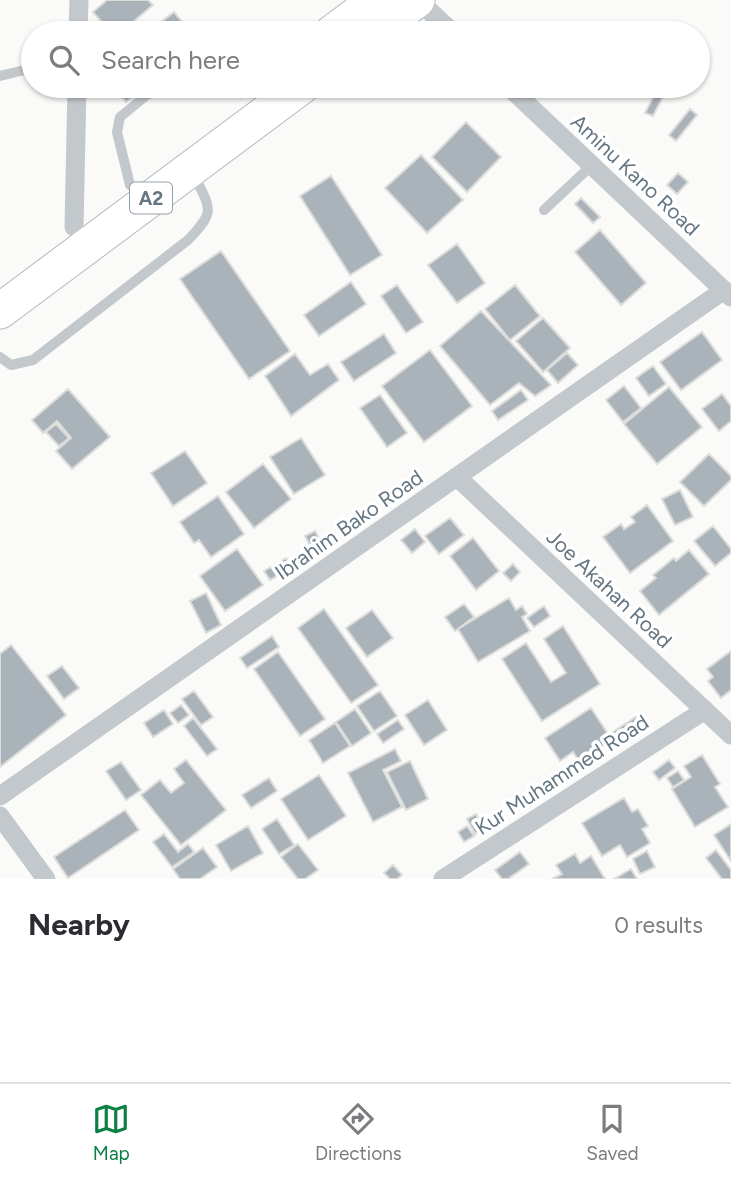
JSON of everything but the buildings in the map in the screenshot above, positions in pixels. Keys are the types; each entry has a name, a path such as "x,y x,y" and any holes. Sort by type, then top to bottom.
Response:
{"highway":[{"path":"351,21 370,10 417,0"},
{"name":"A2","path":"0,283 246,98"},
{"name":"A2","path":"0,311 286,98"}],"street":[{"path":"78,21 79,0"},
{"path":"417,0 440,21"},
{"path":"74,228 77,98"},
{"name":"Aminu Kano Road","path":"521,98 727,294"},
{"name":"Ibrahim Bako Road","path":"0,796 457,477 727,294"},
{"name":"Joe Akahan Road","path":"457,477 731,735"},
{"name":"Kur Muhammed Road","path":"443,879 705,710"},
{"path":"0,816 46,879"}],"lane":[{"path":"0,76 21,71"},
{"path":"130,186 117,132 120,117 143,98"},
{"path":"544,210 592,165"},
{"path":"0,357 11,365 33,360 188,240 207,220 208,204 191,168"}]}
